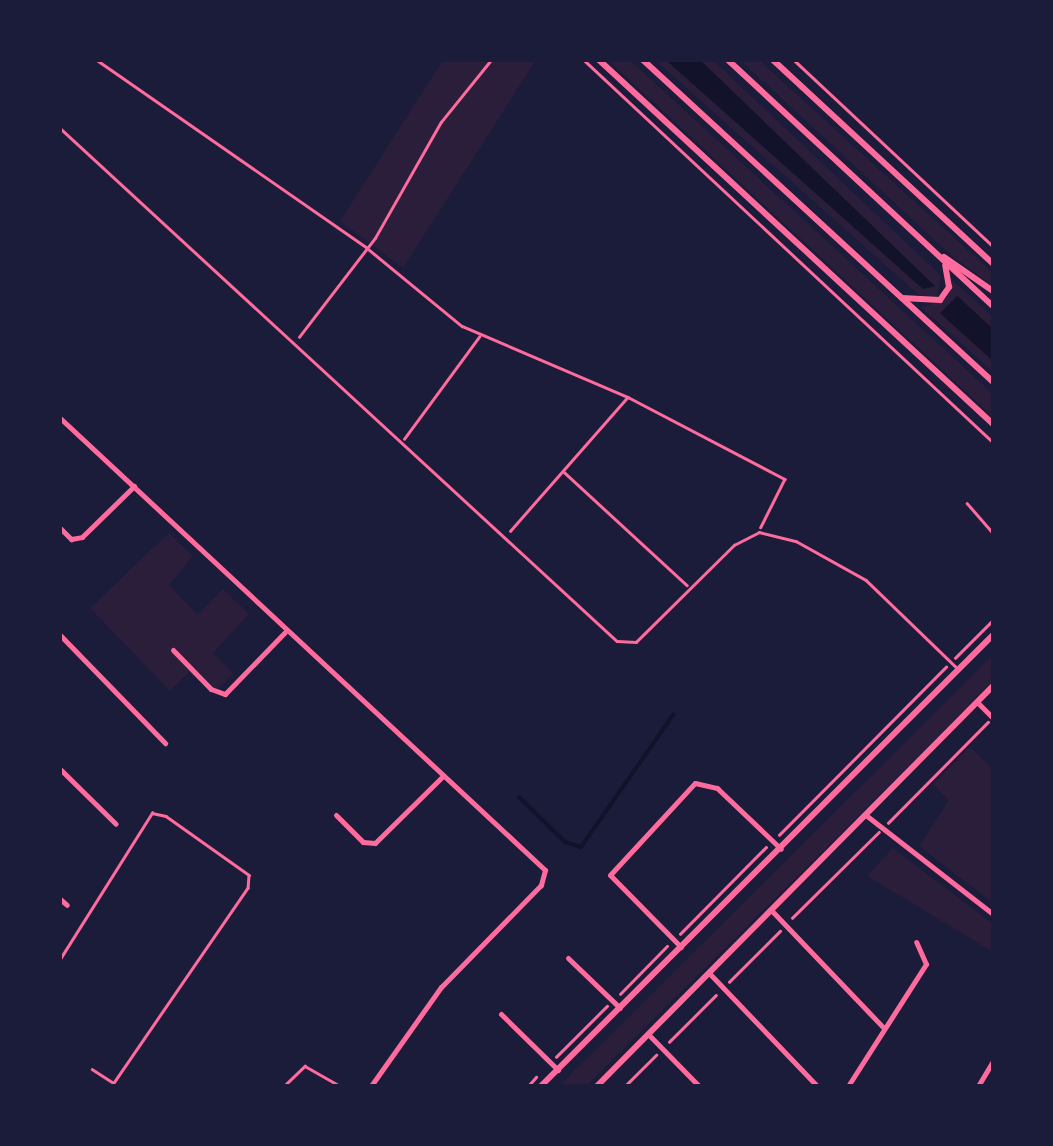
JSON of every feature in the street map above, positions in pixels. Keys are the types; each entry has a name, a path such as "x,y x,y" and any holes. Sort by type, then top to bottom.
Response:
{"main road":[{"path":"599,60 993,424"},
{"path":"643,60 993,382"},
{"path":"728,60 993,306"},
{"path":"774,60 993,264"},
{"path":"918,239 993,292"},
{"path":"900,298 940,300 950,280 942,260"},
{"path":"542,1086 993,635"},
{"path":"598,1086 993,686"}],"street":[{"path":"60,418 546,875 442,987 371,1086"},
{"path":"60,528 71,539 82,536 134,486"},
{"path":"173,650 211,689 225,694 286,630"},
{"path":"60,635 164,743"},
{"path":"977,702 993,718"},
{"path":"60,768 116,824"},
{"path":"336,815 364,842 375,843 442,777"},
{"path":"682,947 610,875 702,780 781,849"},
{"path":"867,816 993,914"},
{"path":"60,899 68,905"},
{"path":"772,911 883,1027"},
{"path":"848,1086 926,964 916,942"},
{"path":"568,958 620,1008"},
{"path":"710,974 817,1086"},
{"path":"501,1014 558,1070"},
{"path":"649,1035 699,1086"},
{"path":"978,1086 993,1060"}],"lane":[{"path":"60,128 621,644 636,642 734,545 759,532 836,560 959,670"},
{"path":"967,503 993,533"},
{"path":"60,958 152,813 166,816 248,875 248,888 112,1085 92,1069"},
{"path":"284,1086 305,1066 340,1086"}],"path":[{"path":"97,60 367,248 480,335 628,397 786,480 759,532"},
{"path":"294,344 367,248 442,122 491,60"},
{"path":"584,60 993,442"},
{"path":"794,60 993,246"},
{"path":"401,444 480,335"},
{"path":"503,539 628,397"},
{"path":"563,471 690,588"},
{"path":"528,1086 993,620"},
{"path":"626,1086 993,718"}],"shaded area":[{"path":"443,60 536,60 403,268 340,221"},
{"path":"608,60 630,60 993,394 993,417"},
{"path":"655,60 666,60 923,289 935,287 700,60 713,60 933,268 941,277 937,297 919,295"},
{"path":"666,60 700,60 935,286 923,289"},
{"path":"740,60 759,60 993,273 993,286 952,256"},
{"path":"952,280 993,317 993,329 958,296 941,314 993,361 993,372 922,308 947,297"},
{"path":"957,296 993,329 993,361 940,313"},
{"path":"169,533 193,556 169,585 198,615 223,589 249,614 213,653 233,673 212,694 189,672 170,691 90,608"},
{"path":"993,655 993,680 933,742 586,1086 559,1086"},
{"path":"970,747 993,769 993,903 919,846 949,800 933,784"},
{"path":"893,848 993,924 993,952 867,876"}],"waterway":[{"path":"519,797 565,842 581,847 673,715"}]}
